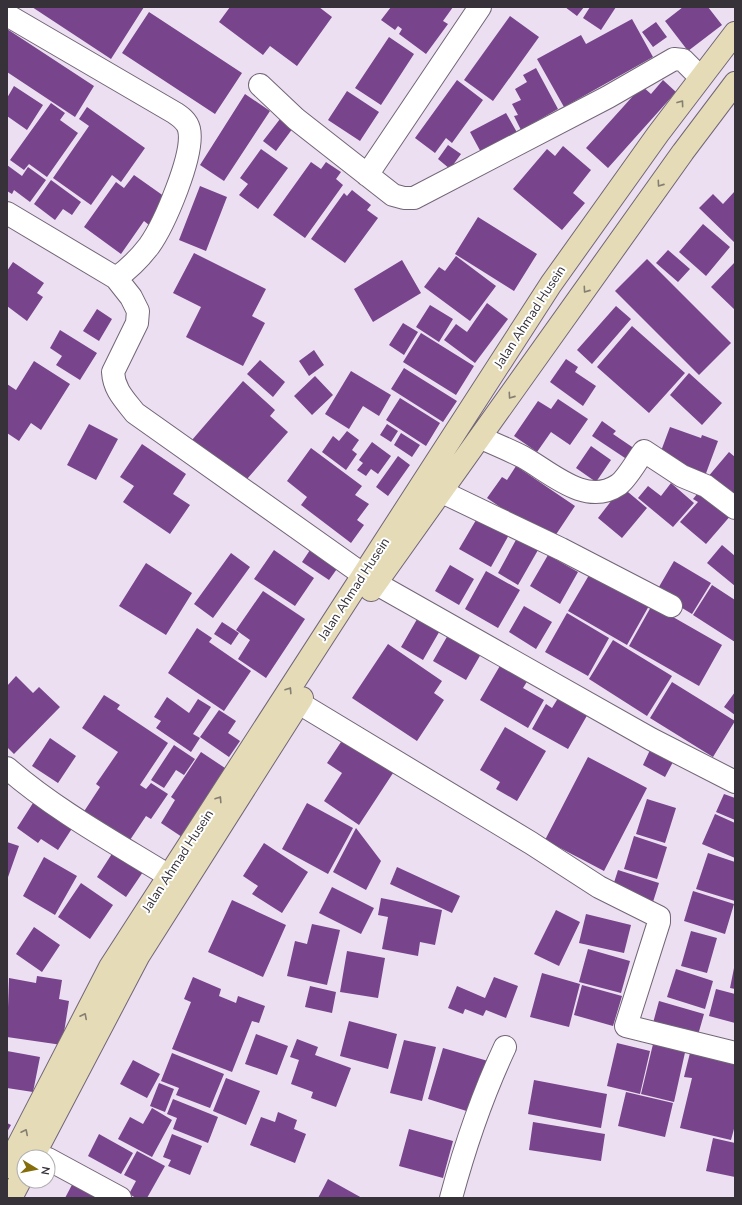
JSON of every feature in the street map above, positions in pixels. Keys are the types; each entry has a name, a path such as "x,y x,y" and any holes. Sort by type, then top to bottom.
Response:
{"main road":[{"name":"Jalan Ahmad Husein","path":"43,1149 139,955 299,703 369,579 551,284 700,77 735,32"},
{"name":"Jalan Ahmad Husein","path":"7,1167 110,967 169,876 369,579 440,492 481,438 683,152 735,83"},
{"path":"11,1198 16,1189"}],"street":[{"path":"367,175 480,7"},
{"path":"7,15 175,113 186,122 189,128 190,148 187,161 169,208 150,244 131,267 116,278"},
{"path":"260,85 296,119 393,195 404,198 414,198 608,97 674,59 683,60 700,77"},
{"path":"7,213 116,278 131,297 138,311 137,323 113,372 114,380 119,393 135,413 369,579 651,738 735,782"},
{"path":"481,438 522,457 572,487 598,492 609,490 619,484 644,451 682,476 706,486 735,508"},
{"path":"440,492 561,548 671,606"},
{"path":"299,703 531,843 598,887 659,917 659,922 626,1026 735,1053"},
{"path":"7,768 26,784 76,818 169,876"},
{"path":"452,1198 465,1146 489,1082 505,1047"},
{"path":"56,1164 120,1198"}],"building":[{"path":"32,7 144,7 111,59"},
{"path":"230,7 319,7 332,17 297,66 270,46 263,55 219,22"},
{"path":"391,7 453,7 443,21 448,24 426,54 399,34 402,29 398,26 395,30 381,20"},
{"path":"565,7 584,7 577,16"},
{"path":"590,7 616,7 601,30 583,18"},
{"path":"683,7 708,7 722,25 688,51 665,21"},
{"path":"149,12 242,73 215,114 122,53"},
{"path":"510,16 539,37 493,101 464,80"},
{"path":"632,19 653,57 564,107 537,59 581,35 586,44"},
{"path":"656,22 667,37 653,47 642,32"},
{"path":"7,29 94,86 75,117 7,72"},
{"path":"389,37 414,54 381,105 355,88"},
{"path":"536,68 558,109 521,130 514,116 518,115 512,104 521,100 515,89 527,82 523,75"},
{"path":"457,80 483,100 452,143 446,138 435,153 415,138"},
{"path":"663,80 676,92 608,168 586,148 642,86 651,94"},
{"path":"14,86 43,105 27,130 7,116 7,98"},
{"path":"347,91 379,112 360,141 328,120"},
{"path":"245,94 270,111 224,181 200,165"},
{"path":"51,103 65,113 60,120 78,133 47,177 29,164 24,170 10,160"},
{"path":"87,107 145,148 121,182 112,175 91,205 53,178 89,126 79,119"},
{"path":"506,113 519,136 483,156 470,132"},
{"path":"280,119 293,128 276,151 263,141"},
{"path":"448,145 461,154 450,169 438,159"},
{"path":"563,146 591,170 573,193 585,203 562,230 513,189 547,149 555,156"},
{"path":"261,149 288,168 258,209 239,195 248,184 240,178"},
{"path":"311,162 321,169 326,162 341,172 336,179 343,185 305,238 273,215"},
{"path":"7,165 22,176 28,167 46,180 30,202 14,190 12,194 7,191"},
{"path":"134,175 168,199 149,225 144,221 121,254 84,227 116,182 124,188"},
{"path":"51,180 81,202 72,215 63,209 55,220 34,204"},
{"path":"200,186 227,197 206,251 179,240"},
{"path":"352,190 371,205 367,210 378,218 345,263 311,239 344,193 347,196"},
{"path":"735,191 735,243 699,208 713,194 723,204"},
{"path":"478,217 537,254 514,291 455,254"},
{"path":"703,224 730,247 706,276 679,252"},
{"path":"668,250 690,269 678,282 656,263"},
{"path":"194,253 266,289 252,316 265,323 243,366 186,337 201,307 173,293"},
{"path":"456,256 496,286 470,321 424,287 439,267 445,271"},
{"path":"647,259 731,343 699,375 615,291"},
{"path":"402,260 421,293 373,322 354,289"},
{"path":"13,262 44,283 37,293 43,297 27,321 7,306 7,271"},
{"path":"735,262 735,310 711,287"},
{"path":"487,303 508,319 475,363 444,340 456,324 467,332"},
{"path":"430,305 453,319 439,342 416,327"},
{"path":"616,306 631,319 592,364 577,350"},
{"path":"97,309 112,319 99,341 83,331"},
{"path":"403,323 418,332 404,355 389,345"},
{"path":"632,326 685,373 649,413 597,367"},
{"path":"60,330 97,353 80,380 56,365 62,356 50,348"},
{"path":"421,333 474,366 456,395 403,362"},
{"path":"314,350 324,365 309,376 299,361"},
{"path":"566,359 578,367 575,372 596,386 583,406 550,382"},
{"path":"260,360 285,382 273,397 247,374"},
{"path":"34,361 70,384 41,430 31,423 19,441 7,433 7,384 16,390"},
{"path":"404,368 457,401 443,422 391,389"},
{"path":"351,371 391,395 379,416 363,406 349,429 325,414"},
{"path":"689,373 722,403 702,425 670,395"},
{"path":"315,376 333,395 312,415 294,396"},
{"path":"243,381 275,410 270,416 288,432 247,479 192,440"},
{"path":"400,398 440,423 426,446 386,420"},
{"path":"558,399 588,419 570,445 551,432 537,452 514,436 538,401 551,409"},
{"path":"602,421 616,431 613,434 641,453 634,464 592,436"},
{"path":"89,424 118,439 96,480 67,465"},
{"path":"387,424 398,431 391,442 380,435"},
{"path":"670,427 701,438 702,435 718,441 705,476 658,459"},
{"path":"347,431 359,440 352,450 357,454 346,470 322,452 333,436 339,441"},
{"path":"401,433 420,445 412,457 394,445"},
{"path":"372,442 391,456 378,474 371,469 366,476 357,470 363,463 359,460"},
{"path":"142,444 186,474 173,494 190,505 170,534 123,502 134,486 120,477"},
{"path":"591,446 611,460 596,482 576,468"},
{"path":"311,448 362,486 355,495 369,504 357,520 364,525 351,543 301,505 307,497 287,481"},
{"path":"729,452 735,457 735,502 707,478"},
{"path":"398,456 410,465 388,496 376,487"},
{"path":"516,466 575,506 551,542 487,498 502,477 507,480"},
{"path":"671,483 694,503 673,527 638,498 648,486 661,496"},
{"path":"622,487 647,508 622,538 598,518"},
{"path":"702,488 732,514 706,544 680,522 698,502 693,499"},
{"path":"479,515 510,533 491,567 459,549"},
{"path":"517,538 538,550 518,585 498,573"},
{"path":"722,545 735,556 735,586 707,563"},
{"path":"312,547 339,566 329,580 302,562"},
{"path":"274,550 314,578 295,606 254,579"},
{"path":"231,553 250,567 213,618 194,604"},
{"path":"548,555 578,572 560,604 530,586"},
{"path":"674,561 711,583 692,614 656,592"},
{"path":"146,563 192,593 166,635 119,606"},
{"path":"450,565 474,579 459,605 435,591"},
{"path":"592,570 650,604 627,645 568,611"},
{"path":"486,571 520,590 498,628 465,609"},
{"path":"712,585 735,600 735,642 693,615"},
{"path":"263,591 305,619 266,678 238,659 250,640 236,630"},
{"path":"652,605 722,645 699,686 629,646"},
{"path":"524,606 552,622 536,649 509,632"},
{"path":"567,613 609,638 588,676 545,652"},
{"path":"420,614 442,627 423,660 401,647"},
{"path":"222,622 239,633 231,645 214,634"},
{"path":"197,628 212,638 209,642 251,671 224,711 168,673"},
{"path":"452,628 485,647 466,680 433,661"},
{"path":"613,640 672,676 647,716 589,679"},
{"path":"388,644 442,681 434,693 444,700 417,741 352,698"},
{"path":"501,664 528,680 523,688 544,700 528,728 480,700"},
{"path":"16,676 33,693 39,687 60,707 14,754 7,747 7,686"},
{"path":"672,682 735,721 713,757 650,718"},
{"path":"735,692 735,715 724,707"},
{"path":"104,695 120,705 117,709 168,743 140,785 146,789 151,783 168,794 151,819 146,816 130,840 110,827 108,830 83,813 100,787 96,784 118,752 82,728"},
{"path":"560,695 589,712 568,749 532,729 546,704 552,708"},
{"path":"167,697 189,713 198,699 211,707 193,734 200,738 191,752 156,728 161,721 154,717"},
{"path":"219,710 236,721 228,733 240,741 229,757 200,737"},
{"path":"505,727 546,751 517,801 496,789 500,782 480,770"},
{"path":"345,736 395,770 359,825 324,801 342,773 327,763"},
{"path":"50,738 76,756 58,783 32,766"},
{"path":"174,745 195,759 184,775 176,770 164,788 151,780"},
{"path":"650,750 673,762 665,777 643,765"},
{"path":"201,752 234,774 185,839 161,823 175,800 171,797"},
{"path":"588,757 647,788 604,871 545,840"},
{"path":"724,794 735,798 735,820 716,812"},
{"path":"647,799 676,808 665,843 636,834"},
{"path":"33,803 73,827 58,850 41,839 38,843 17,828"},
{"path":"307,803 353,828 328,874 282,849"},
{"path":"715,814 735,823 735,858 702,844"},
{"path":"356,828 381,861 366,890 333,872"},
{"path":"634,836 667,847 657,879 624,869"},
{"path":"7,842 19,846 7,880"},
{"path":"264,843 308,872 282,913 252,894 258,886 243,876"},
{"path":"115,849 145,869 126,897 97,877"},
{"path":"708,853 735,862 735,901 696,889"},
{"path":"44,857 77,876 55,915 23,896"},
{"path":"397,867 460,896 452,913 390,884"},
{"path":"618,870 659,883 652,905 611,892"},
{"path":"81,883 113,905 90,939 58,917"},
{"path":"332,887 374,908 361,934 319,913"},
{"path":"693,891 734,904 725,934 684,921"},
{"path":"381,898 442,910 435,945 420,942 418,956 382,949 388,917 378,915"},
{"path":"232,900 286,925 263,977 208,952"},
{"path":"556,910 580,922 559,966 534,954"},
{"path":"586,914 631,925 624,953 579,943"},
{"path":"312,924 340,930 327,985 287,976 295,941 307,944"},
{"path":"34,927 60,945 42,972 16,954"},
{"path":"691,931 717,938 707,973 681,966"},
{"path":"588,949 630,961 621,993 579,982"},
{"path":"347,951 385,958 378,998 340,992"},
{"path":"735,968 735,989 730,988"},
{"path":"676,969 713,981 705,1009 667,997"},
{"path":"542,973 580,984 569,1027 530,1017"},
{"path":"37,976 62,980 59,999 69,1001 62,1045 7,1037 9,978 36,983"},
{"path":"193,977 221,989 219,996 236,1003 238,996 265,1006 259,1023 252,1021 232,1072 172,1049 191,1002 184,999"},
{"path":"494,977 518,986 506,1018 486,1010 483,1016 465,1009 463,1014 448,1008 457,986 485,998"},
{"path":"582,985 622,996 613,1026 574,1015"},
{"path":"310,986 336,992 332,1013 305,1007"},
{"path":"716,989 735,994 735,1023 709,1016"},
{"path":"659,1001 704,1014 698,1035 653,1023"},
{"path":"349,1021 397,1034 388,1069 340,1056"},
{"path":"256,1034 288,1046 277,1075 245,1064"},
{"path":"297,1039 318,1047 315,1055 351,1068 336,1107 311,1098 313,1092 291,1084 299,1060 290,1057"},
{"path":"404,1040 436,1047 422,1101 390,1093"},
{"path":"654,1040 686,1048 674,1102 641,1094"},
{"path":"617,1043 650,1051 640,1094 607,1086"},
{"path":"443,1048 488,1061 473,1113 428,1099"},
{"path":"7,1051 40,1057 33,1092 7,1088"},
{"path":"172,1053 224,1074 210,1108 176,1095 179,1088 161,1081"},
{"path":"690,1053 735,1063 735,1125 731,1140 680,1128 692,1078 684,1077"},
{"path":"133,1060 160,1074 147,1098 120,1084"},
{"path":"226,1078 260,1091 246,1125 213,1111"},
{"path":"534,1080 607,1094 601,1128 528,1114"},
{"path":"159,1083 174,1089 165,1112 150,1106"},
{"path":"626,1092 673,1103 665,1137 618,1126"},
{"path":"173,1099 218,1117 208,1143 173,1129 177,1118 167,1114"},
{"path":"152,1108 172,1120 152,1157 118,1139 130,1117 143,1124"},
{"path":"278,1112 297,1120 294,1129 306,1134 295,1163 250,1145 261,1117 275,1122"},
{"path":"533,1122 605,1134 601,1161 529,1150"},
{"path":"7,1123 11,1125 7,1132"},
{"path":"409,1129 453,1141 443,1178 399,1166"},
{"path":"99,1134 133,1153 121,1174 88,1156"},
{"path":"172,1134 202,1146 190,1175 168,1166 171,1160 163,1157"},
{"path":"713,1138 735,1143 735,1177 706,1171"},
{"path":"137,1151 165,1166 147,1198 136,1198 129,1194 136,1181 124,1175"},
{"path":"328,1179 362,1198 318,1198"},
{"path":"74,1181 105,1198 65,1198"}]}
